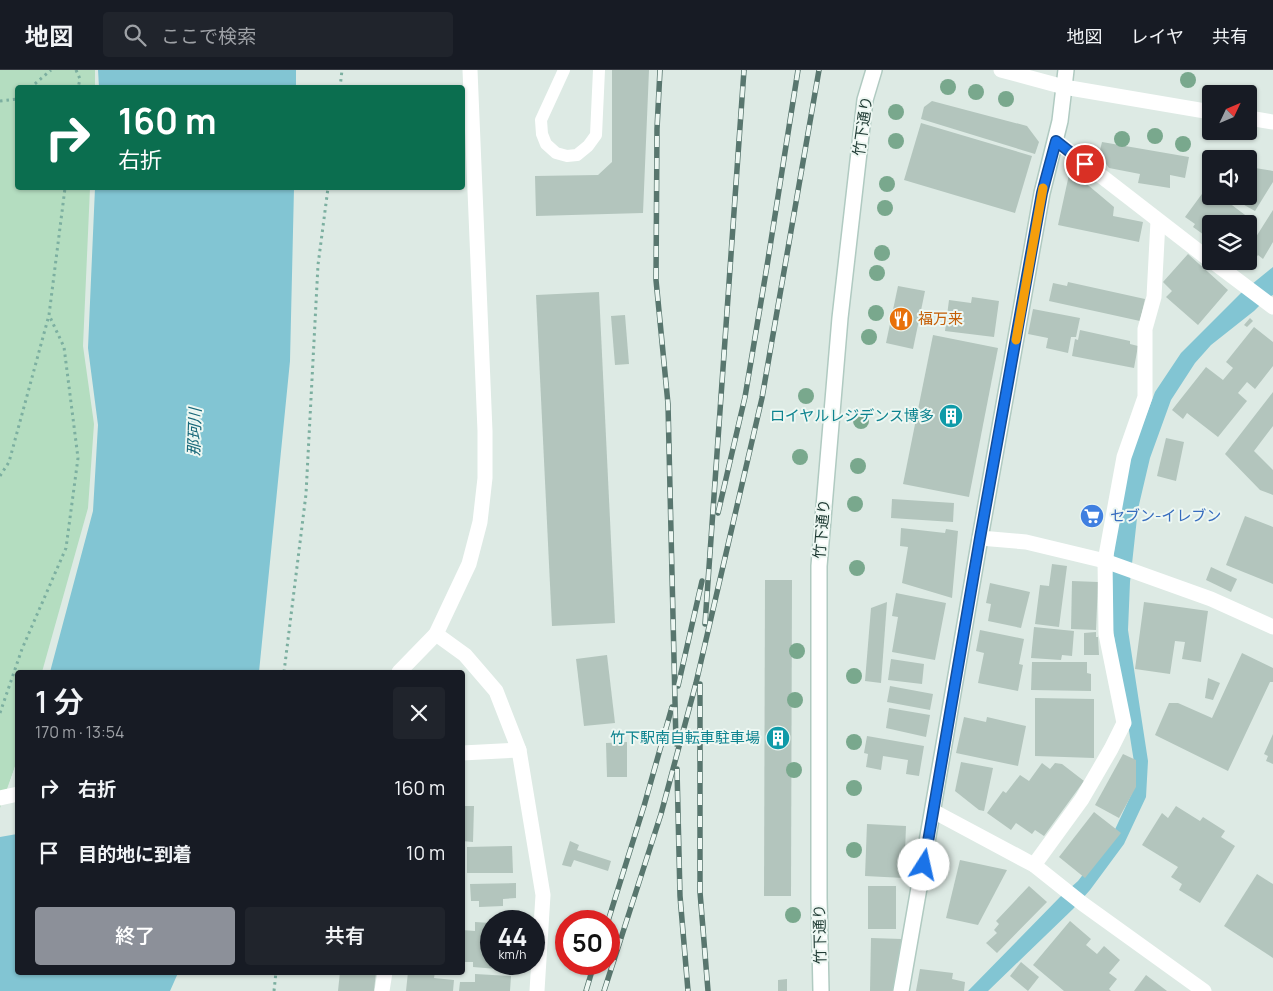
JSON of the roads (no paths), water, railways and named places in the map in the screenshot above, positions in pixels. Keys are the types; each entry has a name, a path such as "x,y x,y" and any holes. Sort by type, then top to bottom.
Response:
{"street":[{"path":"401,670 436,634 469,564 480,522 485,478 485,431 470,70"},
{"name":"竹下通り","path":"821,991 819,898 819,566 840,318 865,100 874,70"},
{"path":"1001,70 1064,87 1202,110"},
{"path":"902,991 1042,193 1060,121 1066,70"},
{"path":"1258,120 1273,122"},
{"path":"1056,141 1202,254"},
{"path":"1034,865 1082,800 1124,723 1106,634 1105,561 1124,457 1145,397 1146,329 1154,297 1158,221"},
{"path":"1223,270 1273,308"},
{"path":"980,538 1026,542 1105,561 1211,599 1273,627"},
{"path":"436,634 465,656 496,691 519,750 543,895 537,991"},
{"path":"465,753 519,750"},
{"path":"0,798 15,795"},
{"path":"934,811 1034,865 1083,904 1204,991"},
{"path":"382,991 384,975"}],"lane":[{"path":"564,70 541,120 542,134 546,144 556,153 567,156 577,155 588,146 596,135 599,70"}],"water":[{"path":"98,70 296,70 296,85 99,85"},
{"name":"那珂川","path":"95,190 294,190 290,361 259,670 51,670 93,511 98,425 88,348"},
{"path":"1273,267 1273,295 1211,345 1195,363 1171,400 1150,458 1138,509 1130,582 1128,630 1148,761 1146,797 1124,844 1090,890 1073,909 988,991 968,991 1078,881 1111,838 1132,793 1134,762 1113,630 1112,575 1118,506 1131,455 1155,392 1181,353 1241,293"},
{"path":"15,773 15,975 177,975 170,991 0,991 0,815"}],"railway":[{"path":"660,70 657,129 656,280 668,404 676,744"},
{"path":"705,624 744,70"},
{"path":"718,513 745,397 798,70"},
{"path":"604,991 661,814 696,683 762,398 819,70"},
{"path":"678,686 702,581"},
{"path":"700,684 700,892 708,991"},
{"path":"611,910 672,707"},
{"path":"677,769 680,896 688,991"},
{"path":"586,991 591,975"}],"place":[{"name":"福万来","path":"901,319"},
{"name":"ロイヤルレジデンス博多","path":"951,416"},
{"name":"セブン-イレブン","path":"1092,516"},
{"name":"竹下駅南自転車駐車場","path":"778,738"}]}
